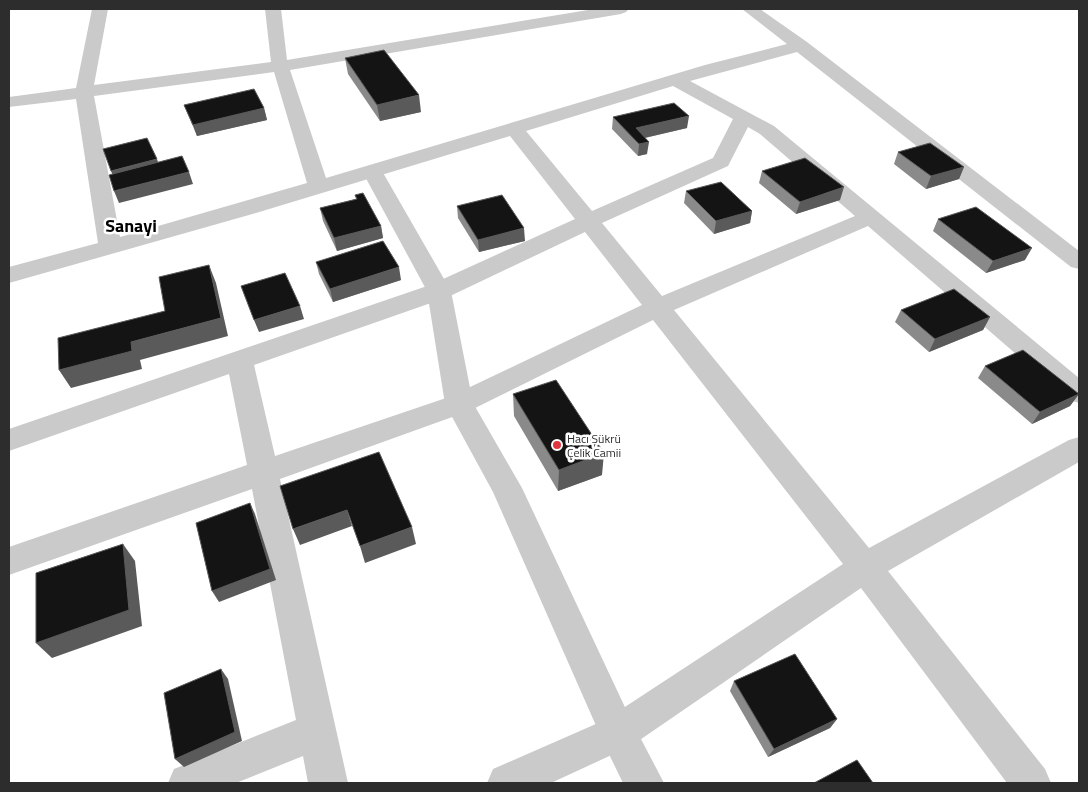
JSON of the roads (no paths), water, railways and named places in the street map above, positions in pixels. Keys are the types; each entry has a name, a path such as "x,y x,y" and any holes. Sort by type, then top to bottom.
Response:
{"street":[{"path":"100,9 84,92 110,247"},
{"path":"273,9 278,58 320,187"},
{"path":"9,102 281,66 621,9"},
{"path":"750,9 801,46 989,195 1079,262"},
{"path":"9,275 320,187 675,80 801,46"},
{"path":"675,80 767,130 1079,393"},
{"path":"9,440 438,291 721,162 744,118"},
{"path":"514,128 865,567 1031,783"},
{"path":"372,171 438,291 459,404 507,488 618,733 644,783"},
{"path":"9,561 459,404 658,307 871,217"},
{"path":"240,360 328,783"},
{"path":"507,783 618,733 865,567 1079,448"},
{"path":"188,783 317,731"}],"place":[{"name":"Hacı Şükrü Çelik Camii","path":"557,445"}],"district":[{"name":"Sanayi","path":"131,225"}]}
